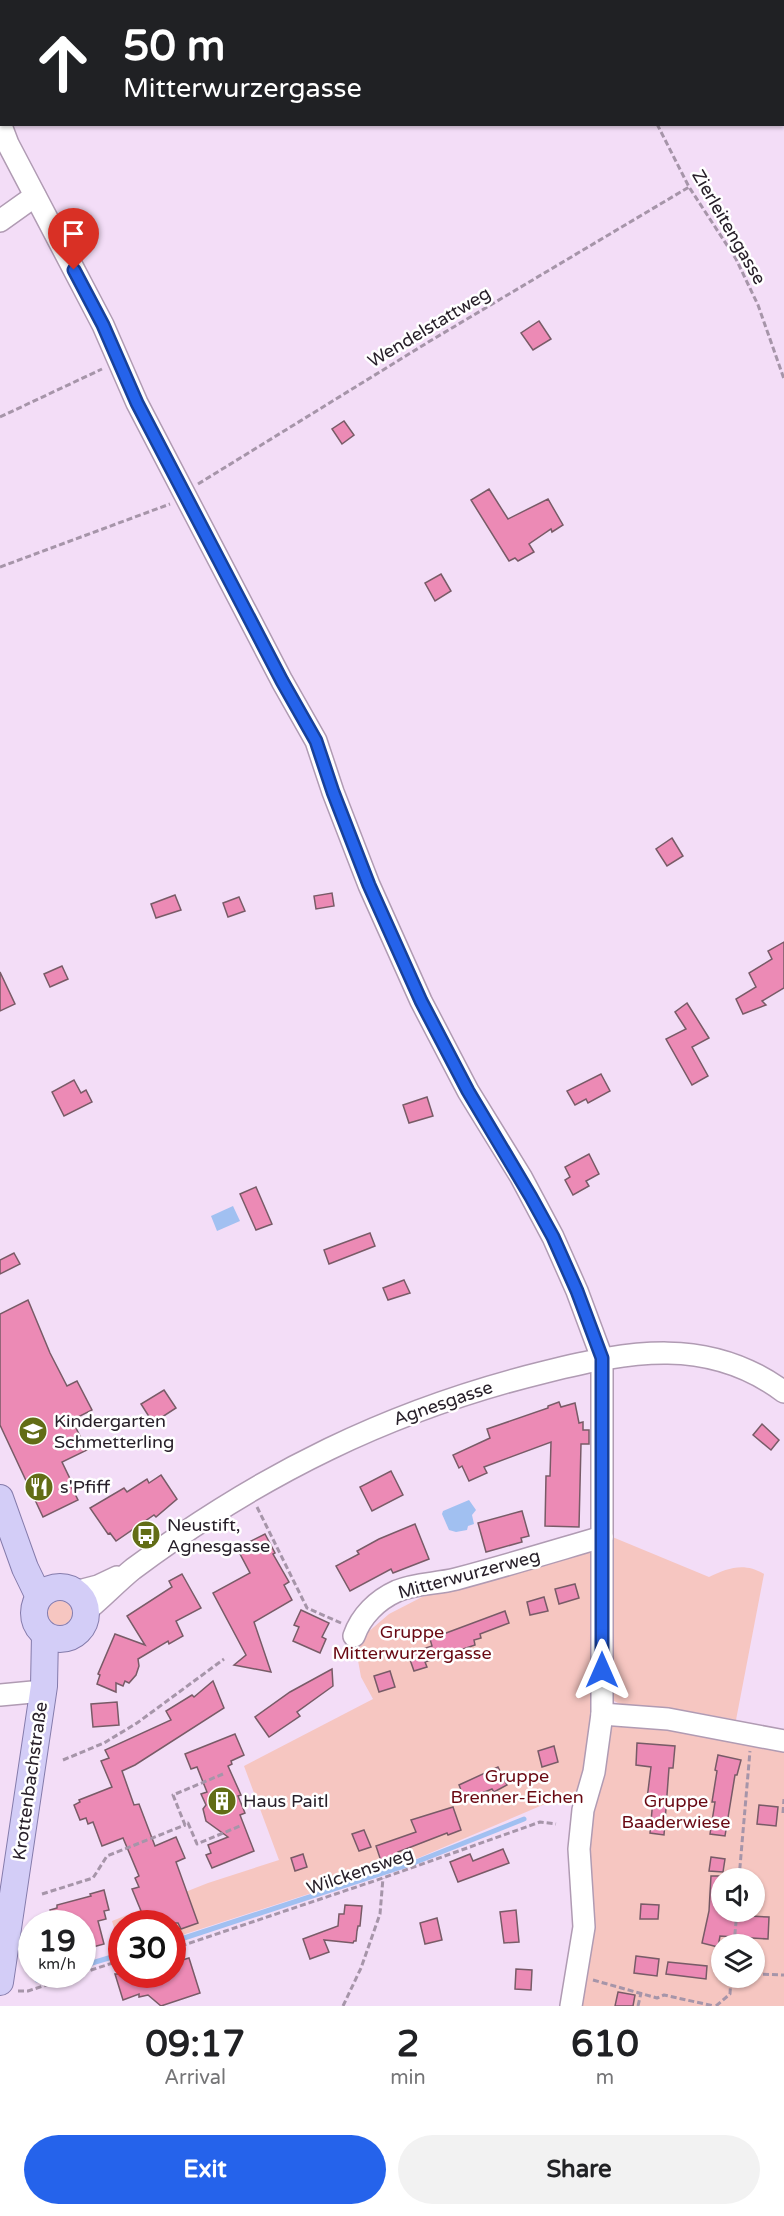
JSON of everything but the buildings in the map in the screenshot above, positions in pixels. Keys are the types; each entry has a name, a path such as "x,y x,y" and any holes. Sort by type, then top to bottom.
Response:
{"main road":[{"path":"5,1509 17,1547 64,1597 85,1621 73,1636 55,1637 38,1627 34,1617 34,1606 64,1597"},
{"name":"Krottenbachstraße","path":"5,1987 44,1689 55,1637"}],"street":[{"path":"1,126 8,144 103,325 137,403 282,681 316,741 369,885 421,1001 468,1091 553,1237 577,1291 602,1358 602,1714 594,1772 583,1810 579,1849 584,1927 571,2006"},
{"path":"0,221 35,196"},
{"name":"Agnesgasse","path":"64,1597 131,1571 250,1491 327,1449 411,1413 486,1386 602,1358 652,1352 702,1356 725,1361 751,1371 784,1392"},
{"name":"Mitterwurzerweg","path":"355,1633 364,1615 396,1592 412,1586 453,1580 602,1537"},
{"path":"0,1695 44,1689"},
{"path":"602,1714 668,1719 784,1741"}],"path":[{"name":"Zierleitengasse","path":"658,126 689,187 736,259 758,305 784,379"},
{"name":"Wendelstattweg","path":"0,567 169,505 184,493 430,341 689,187"},
{"path":"0,417 119,361"},
{"path":"250,1491 307,1608 355,1633"},
{"path":"63,1760 104,1743 137,1723 224,1659"},
{"path":"740,1868 751,1733"},
{"path":"185,1825 173,1795 223,1774"},
{"path":"783,1813 784,1799"},
{"name":"Wilckensweg","path":"186,1944 540,1822 556,1824"},
{"path":"42,1894 93,1878 107,1856 188,1823 197,1844 240,1826"},
{"path":"343,2006 361,1968 380,1914 383,1878"},
{"path":"765,1974 784,1975"},
{"path":"577,1976 657,1998 664,1995 715,2006 730,1994 731,1988"},
{"path":"5,1987 28,1991 37,1988"},
{"path":"639,2006 640,1993"}],"green space":[{"path":"610,1536 709,1577 723,1571 743,1567 764,1574 736,1720 685,1711 626,1706 611,1699"},
{"path":"592,1551 593,1738 583,1792 545,1804 416,1859 186,1934 186,1910 140,1910 208,1883 279,1860 244,1766 373,1699 361,1677 357,1655 360,1639 389,1614 422,1597"},
{"path":"60,1601 68,1605 72,1613 68,1621 60,1625 52,1621 48,1613 52,1605"},
{"name":"Gruppe Baaderwiese","path":"620,1721 784,1747 784,2006 578,2006 587,1848 607,1729"}],"water":[{"path":"233,1206 240,1221 217,1231 211,1216"},
{"path":"469,1500 476,1510 472,1515 474,1524 468,1526 467,1530 456,1532 449,1530 442,1514 443,1511"}],"waterway":[{"path":"186,1937 416,1862 524,1819"},
{"path":"96,1962 108,1958"}],"place":[{"name":"Kindergarten Schmetterling","path":"33,1431"},
{"name":"s'Pfiff","path":"39,1487"},
{"name":"Neustift, Agnesgasse","path":"146,1535"},
{"name":"Haus Paitl","path":"222,1801"}],"route":[{"path":"74,270 103,325 137,403 282,681 316,741 369,885 421,1001 468,1091 553,1237 577,1291 602,1358 602,1670"}],"park label":[{"name":"Gruppe Mitterwurzergasse","path":"412,1642"},
{"name":"Gruppe Brenner-Eichen","path":"517,1786"}]}
